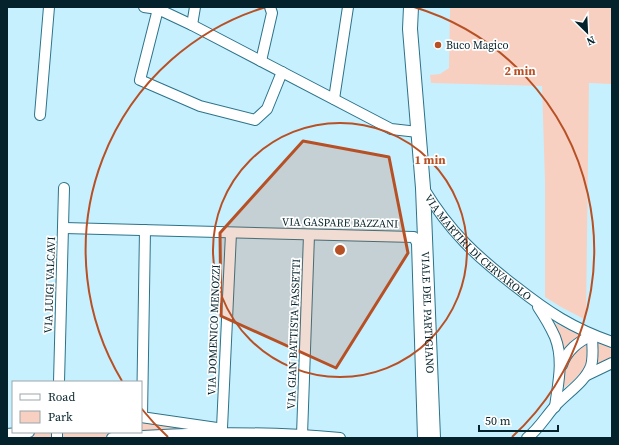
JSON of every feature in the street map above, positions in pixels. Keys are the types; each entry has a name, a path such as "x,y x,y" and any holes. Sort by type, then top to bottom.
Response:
{"main road":[{"name":"VIA MARTIRI DI CERVAROLO","path":"411,7 410,29 423,188"},
{"name":"VIALE DEL PARTIGIANO","path":"423,188 433,438"}],"street":[{"path":"40,115 49,7"},
{"path":"144,7 158,9 192,25 391,129 418,132"},
{"path":"192,25 195,7"},
{"path":"261,61 272,12 270,7"},
{"path":"334,99 348,7"},
{"path":"158,9 140,80 200,106 255,120 267,110 282,72"},
{"name":"VIA LUIGI VALCAVI","path":"59,381 64,188"},
{"name":"VIA MARTIRI DI CERVAROLO","path":"423,188 438,212 460,240 488,266 568,324 612,342"},
{"name":"VIA GASPARE BAZZANI","path":"64,228 414,237 417,243 422,438"},
{"path":"142,381 145,230"},
{"name":"VIA DOMENICO MENOZZI","path":"222,428 231,232"},
{"name":"VIA GIAN BATTISTA FASSETTI","path":"302,435 309,234"},
{"path":"537,303 555,337 559,352 560,368 555,407"},
{"path":"560,368 571,348 583,339 592,335 593,356 587,375"},
{"path":"527,438 537,430 555,407 587,375 612,363"},
{"path":"142,417 211,428 222,428 259,436"},
{"path":"7,434 18,433"},
{"path":"112,438 161,434 259,436 302,435 340,438"}],"highlighted area":[{"path":"303,141 389,157 408,253 336,368 221,316 220,233"}],"green space":[{"path":"450,7 612,7 612,84 589,83 586,320 545,297 545,182 542,86 431,83 430,75 440,74 449,68"},
{"path":"553,322 581,336 563,350 563,345"},
{"path":"596,342 612,348 612,358 595,366 598,358"},
{"path":"586,343 589,345 586,367 573,381 561,390 565,365 569,358"},
{"path":"142,417 211,428 112,438 7,438 25,433 142,433"}],"place":[{"name":"Buco Magico","path":"438,45"}]}
